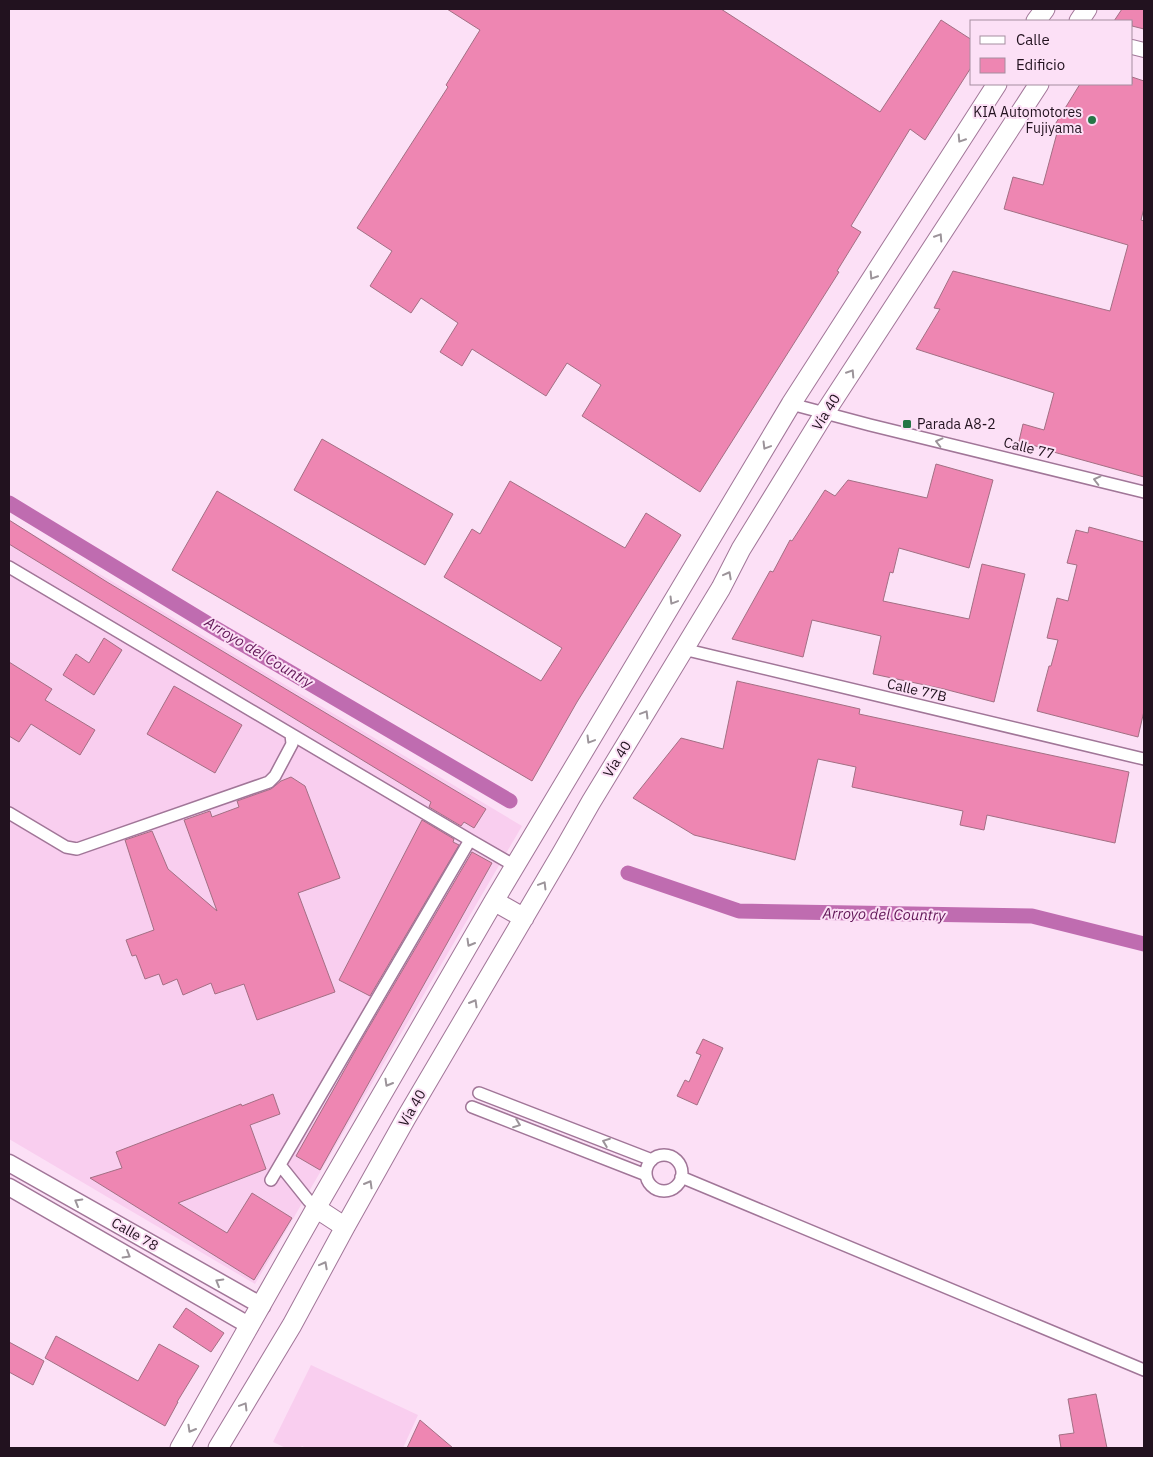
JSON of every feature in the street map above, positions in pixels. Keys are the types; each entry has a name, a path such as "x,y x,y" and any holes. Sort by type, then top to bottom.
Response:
{"highway":[{"path":"1038,20 1045,9"},
{"path":"1080,20 1087,9"},
{"path":"180,1448 262,1306 311,1202 494,901 509,863 714,533 790,404 996,85"},
{"name":"Vía 40","path":"218,1448 292,1325 406,1118 591,802 721,588 742,550 824,414 1037,85"},
{"path":"714,533 742,550"},
{"path":"494,901 524,918"},
{"path":"311,1202 345,1227"}],"main road":[{"name":"Calle 78","path":"9,1163 262,1306"},
{"name":"Calle 78","path":"9,1188 250,1326"}],"street":[{"name":"Calle 77","path":"790,404 824,414 1144,492"},
{"path":"9,567 509,863"},
{"name":"Calle 77B","path":"683,649 1144,759"},
{"path":"9,812 66,847 77,848 269,782 275,776 292,744 291,734"},
{"path":"271,1180 470,840"},
{"path":"479,1093 652,1160"},
{"path":"472,1107 646,1175"},
{"path":"662,1155 673,1157 680,1166 681,1177 676,1186 660,1191 651,1185 646,1175 646,1169 652,1160 662,1155"},
{"path":"280,1165 311,1202"},
{"path":"681,1177 1144,1370"}],"shaded area":[{"path":"9,520 522,826 255,1284 9,1139"},
{"path":"311,1365 418,1415 403,1448 306,1448 302,1446 300,1448 286,1448 273,1442"}],"building":[{"path":"447,9 721,9 880,112 941,20 970,39 970,69 925,140 910,129 851,226 861,232 837,271 839,272 700,492 582,416 601,385 567,363 546,396 472,349 462,366 440,352 458,323 421,298 411,313 370,286 392,251 357,228 448,87 446,85 480,30"},
{"path":"1122,9 1144,9 1144,29 1133,26 1133,20 1115,20"},
{"path":"1133,77 1144,81 1144,208 1141,220 1144,221 1144,477 1019,441 1023,424 1044,430 1054,393 916,349 940,309 934,308 953,271 1110,311 1128,245 1004,209 1013,177 1043,185 1057,133 1051,131 1079,85 1133,85"},
{"path":"322,439 453,514 425,565 294,490"},
{"path":"936,464 993,480 969,568 899,548 893,573 890,572 883,601 969,619 982,564 1025,574 994,702 873,674 881,636 812,620 803,657 732,639 770,571 773,572 790,540 792,541 825,490 835,496 848,480 927,498"},
{"path":"510,481 625,548 646,513 681,535 577,702 532,781 172,570 217,491 541,681 562,648 444,577 472,529 480,534"},
{"path":"9,520 107,582 486,809 474,828 464,822 461,826 429,807 431,802 9,544"},
{"path":"1089,527 1144,542 1144,711 1138,737 1037,711 1058,640 1047,638 1057,598 1068,601 1077,565 1067,563 1076,530 1088,533"},
{"path":"104,638 122,650 94,695 63,675 76,654 89,663"},
{"path":"9,662 52,689 45,700 95,730 80,755 31,724 19,742 9,736"},
{"path":"737,681 860,709 859,714 1129,772 1115,843 987,815 984,830 960,825 963,811 852,787 856,767 818,759 795,860 694,835 633,798 681,738 723,749"},
{"path":"174,686 242,725 215,773 147,734"},
{"path":"291,777 305,786 340,878 298,893 335,992 257,1020 244,984 215,994 211,983 183,995 177,979 163,985 159,974 145,979 136,955 132,956 126,940 154,930 125,840 152,831 168,869 217,911 184,820 210,811 212,817 239,807 237,801 271,789 281,781"},
{"path":"422,820 454,839 453,842 459,845 370,996 339,980"},
{"path":"472,852 492,863 320,1170 296,1156"},
{"path":"703,1039 723,1048 697,1105 677,1096 685,1080 689,1082 701,1055 696,1053"},
{"path":"273,1094 280,1114 250,1125 266,1169 178,1203 227,1233 252,1193 292,1218 254,1280 90,1178 122,1168 116,1152 241,1104 242,1106"},
{"path":"186,1308 224,1333 211,1352 173,1327"},
{"path":"56,1336 138,1381 159,1344 199,1366 165,1426 45,1358"},
{"path":"9,1342 44,1361 33,1385 9,1372"},
{"path":"1096,1394 1107,1448 1061,1448 1059,1435 1074,1433 1068,1399"},
{"path":"420,1420 453,1448 407,1448"}],"waterway":[{"name":"Arroyo del Country","path":"9,503 215,628 510,801"},
{"name":"Arroyo del Country","path":"628,873 739,911 1032,916 1144,944"}],"place":[{"name":"KIA Automotores Fujiyama","path":"1092,120"},
{"name":"Parada A8-2","path":"907,424"}]}
